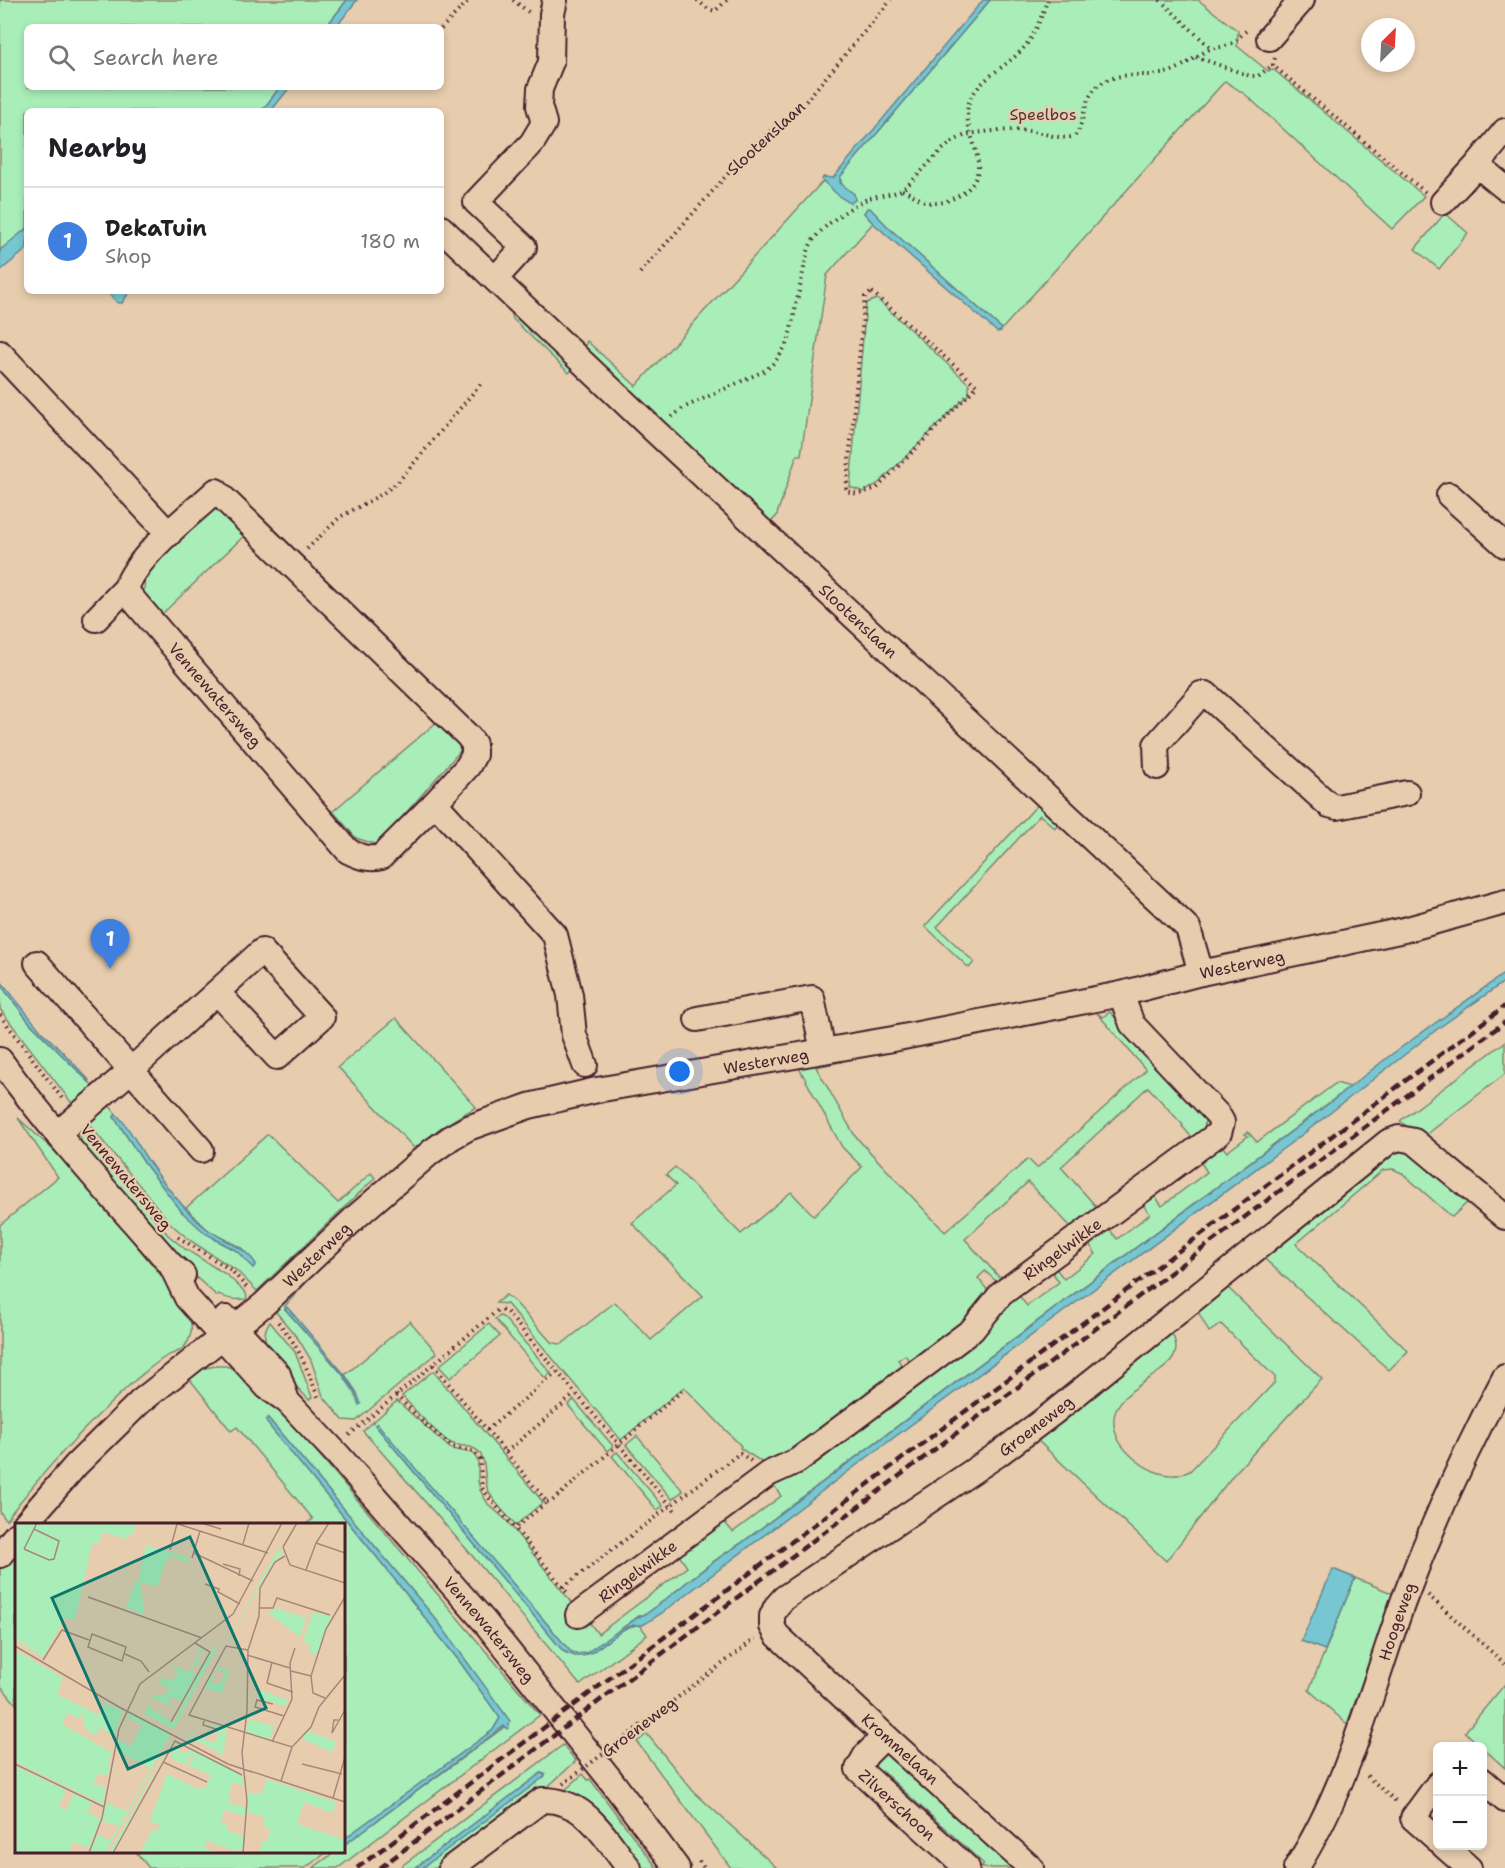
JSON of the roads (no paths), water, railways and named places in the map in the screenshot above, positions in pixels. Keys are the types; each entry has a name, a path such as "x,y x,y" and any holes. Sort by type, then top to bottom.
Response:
{"street":[{"path":"495,278 524,247 476,202 532,143 544,123 538,106 540,89 551,62 552,14 555,0"},
{"path":"1269,38 1302,0"},
{"path":"1443,202 1478,165 1505,131"},
{"path":"1478,165 1505,188"},
{"name":"Slootenslaan","path":"444,231 656,432 1188,928 1201,973"},
{"path":"0,353 169,534"},
{"name":"Vennewatersweg","path":"216,491 292,563 474,744 474,755 468,766 435,803 381,856 372,859 361,858 348,851 130,596 126,588 136,568 169,534 216,491"},
{"path":"1449,495 1505,545"},
{"path":"96,619 126,588"},
{"path":"1157,767 1156,745 1201,694 1206,694 1329,805 1337,807 1407,793"},
{"path":"435,803 555,935 570,995 574,1035 585,1065"},
{"name":"Westerweg","path":"26,1523 76,1465 140,1402 263,1305 357,1216 431,1152 468,1128 529,1106 573,1095 893,1039 1121,994 1201,973 1404,930 1505,903"},
{"path":"37,963 201,1150"},
{"path":"57,1134 217,992"},
{"name":"Ringelwikke","path":"580,1614 690,1530 768,1474 797,1461 972,1330 1001,1294 1218,1133 1221,1122 1218,1115 1132,1024 1121,994"},
{"path":"697,1019 812,998 823,1051"},
{"name":"Vennewatersweg","path":"0,1060 57,1134 171,1265 198,1286 229,1333 278,1374 287,1401 338,1455 484,1621 610,1779 677,1868"},
{"name":"Groeneweg","path":"772,1626 773,1611 784,1598 997,1455 1053,1413 1388,1142 1399,1138 1414,1141 1505,1216"},
{"name":"Hoogeweg","path":"1296,1868 1320,1826 1348,1761 1412,1580 1461,1464 1505,1377"},
{"path":"0,1555 15,1536"},
{"name":"Krommelaan","path":"772,1626 777,1635 885,1736 1031,1868"},
{"name":"Zilverschoon","path":"885,1736 866,1755 858,1768 967,1868"},
{"path":"1487,1784 1505,1800"},
{"path":"1433,1790 1413,1818 1433,1836"},
{"path":"451,1868 542,1800 555,1800 576,1807 591,1820 629,1868"},
{"path":"1449,1850 1469,1868"}],"water":[{"path":"347,0 357,0 338,24 328,24"},
{"path":"983,0 990,0 840,177 840,183 854,194 855,200 850,203 840,197 822,180 823,177 833,178"},
{"path":"278,90 288,90 273,108 264,108"},
{"path":"867,208 870,208 890,229 1002,329 1001,331 997,332 873,223 864,213"},
{"path":"24,230 24,251 0,271 0,250"},
{"path":"109,294 128,294 122,303 118,303"},
{"path":"1505,973 1505,981 1440,1027 1307,1131 834,1482 662,1613 643,1625 626,1628 583,1656 575,1656 563,1651 375,1425 377,1423 570,1651 576,1654 586,1653 646,1614 1388,1057"},
{"path":"0,980 41,1031 89,1082 30,1023 0,984"},
{"path":"116,1114 178,1200 208,1229 244,1251 256,1264 253,1268 237,1251 205,1233 182,1212 145,1164 114,1117"},
{"path":"287,1307 345,1375 357,1393 361,1404 359,1405 355,1393 343,1375 285,1309"},
{"path":"268,1418 439,1623 510,1721 507,1729 504,1726 345,1844 345,1838 493,1730 500,1718 460,1662 266,1420"},
{"path":"1333,1569 1355,1578 1325,1650 1301,1641"},
{"path":"541,1773 545,1775 544,1777 422,1868 415,1868"}],"railway":[{"path":"357,1868 1505,1006"},
{"path":"380,1868 611,1692 1505,1022"}],"place":[{"name":"DekaTuin","path":"110,969"}],"park label":[{"name":"Speelbos","path":"1043,114"}]}
